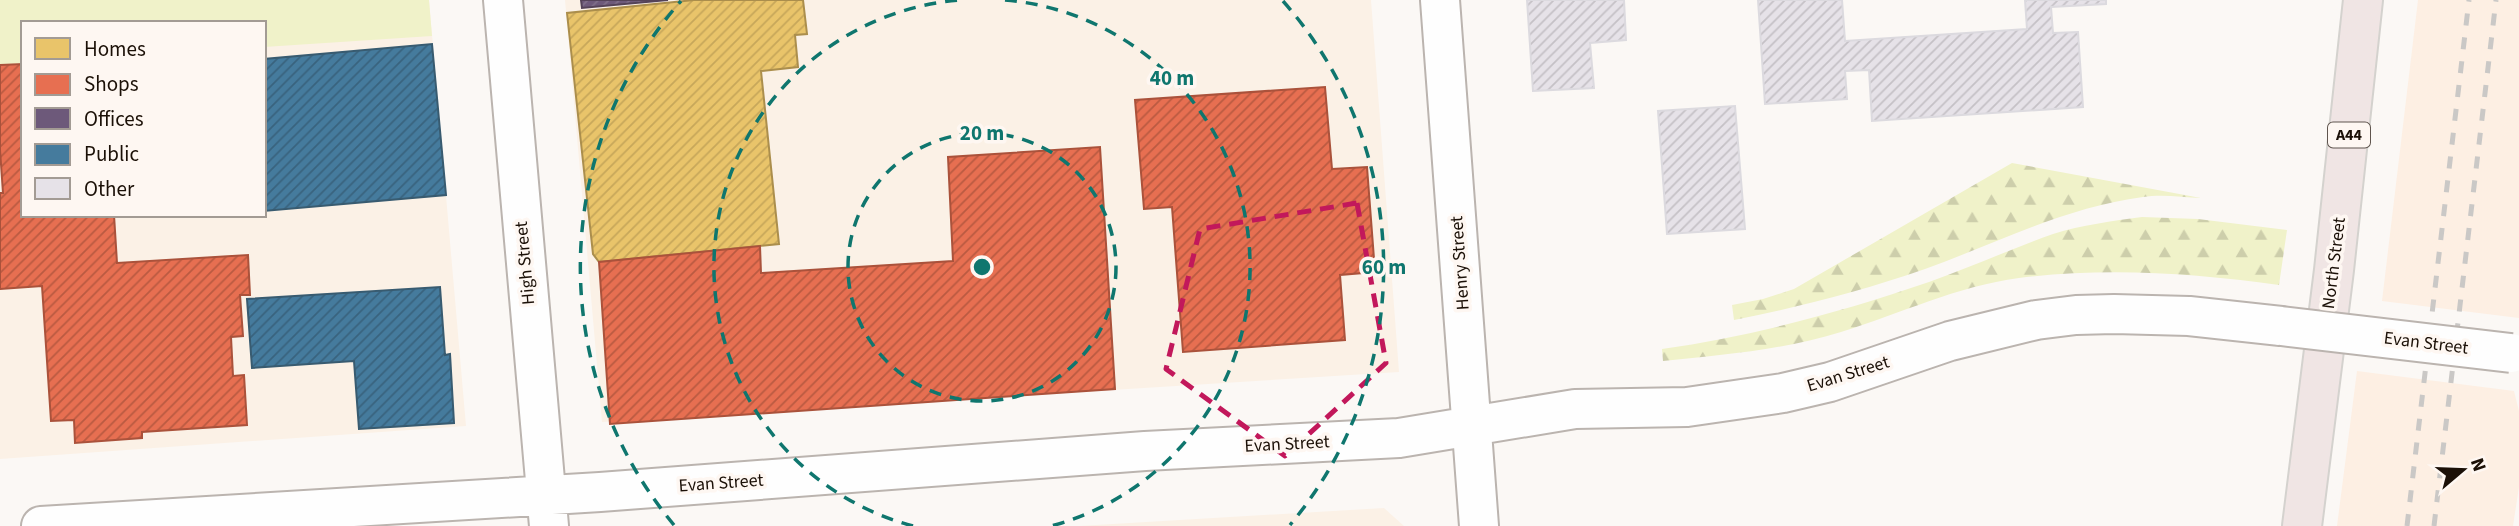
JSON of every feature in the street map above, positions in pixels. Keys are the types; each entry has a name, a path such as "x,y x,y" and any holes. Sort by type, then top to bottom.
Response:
{"highway":[{"name":"North Street","path":"2302,526 2336,256 2363,0"}],"street":[{"name":"High Street","path":"503,0 548,511"},
{"name":"Henry Street","path":"1440,0 1479,526"},
{"name":"Evan Street","path":"41,526 548,511 1144,451 1399,438 1575,409 1686,407 1783,393 1830,382 1997,328 2063,316 2189,316 2515,354"}],"highlighted area":[{"path":"1357,203 1386,363 1285,456 1166,369 1200,229"}],"shaded area":[{"path":"0,0 429,0 466,426 0,459"},
{"path":"565,0 1371,0 1399,372 602,422"},
{"path":"2418,0 2519,0 2519,318 2382,301"},
{"path":"2357,371 2514,391 2519,411 2519,487 2513,526 2337,526"},
{"path":"1384,508 1404,526 1079,526"}],"green space":[{"path":"0,0 429,0 432,36 266,47 266,21 21,21 21,64 0,66"},
{"path":"2012,163 2201,198 2150,196 2087,209 2059,217 1901,277 1830,298 1734,320 1732,305 1794,289"},
{"path":"2142,217 2198,219 2287,230 2279,285 2214,277 2117,272 2019,278 1973,287 1819,338 1753,351 1663,361 1662,349 1764,330 1830,313 1929,282 2053,234"}],"building: Homes":[{"path":"694,0 803,0 807,34 795,35 798,67 761,71 779,244 599,262 593,254 567,13"}],"building: Shops":[{"path":"21,64 21,217 114,217 117,263 248,255 250,295 240,295 243,336 231,337 233,376 244,375 247,425 142,432 142,438 75,443 74,420 51,421 42,286 0,289 0,193 3,193 0,65"},
{"path":"1325,87 1332,169 1367,167 1375,272 1340,275 1345,340 1183,352 1172,207 1144,209 1135,100"},
{"path":"1100,147 1115,389 610,424 599,262 760,246 761,273 953,261 948,157"}],"building: Offices":[{"path":"581,0 668,0 582,8"}],"building: Public":[{"path":"432,44 446,195 266,211 266,59"},
{"path":"440,287 445,355 450,354 454,423 359,429 354,361 252,368 247,299"}],"building: Other":[{"path":"1527,0 1624,0 1626,40 1590,43 1594,88 1533,91"},
{"path":"1758,0 1842,0 1845,41 2027,29 2025,0 2106,0 2106,4 2051,7 2053,33 2078,32 2083,107 1872,121 1869,70 1845,71 1847,99 1765,104"},
{"path":"1735,106 1745,229 1667,234 1658,111"}],"railway":[{"path":"2407,526 2469,0"},
{"path":"2434,526 2496,0"}]}
